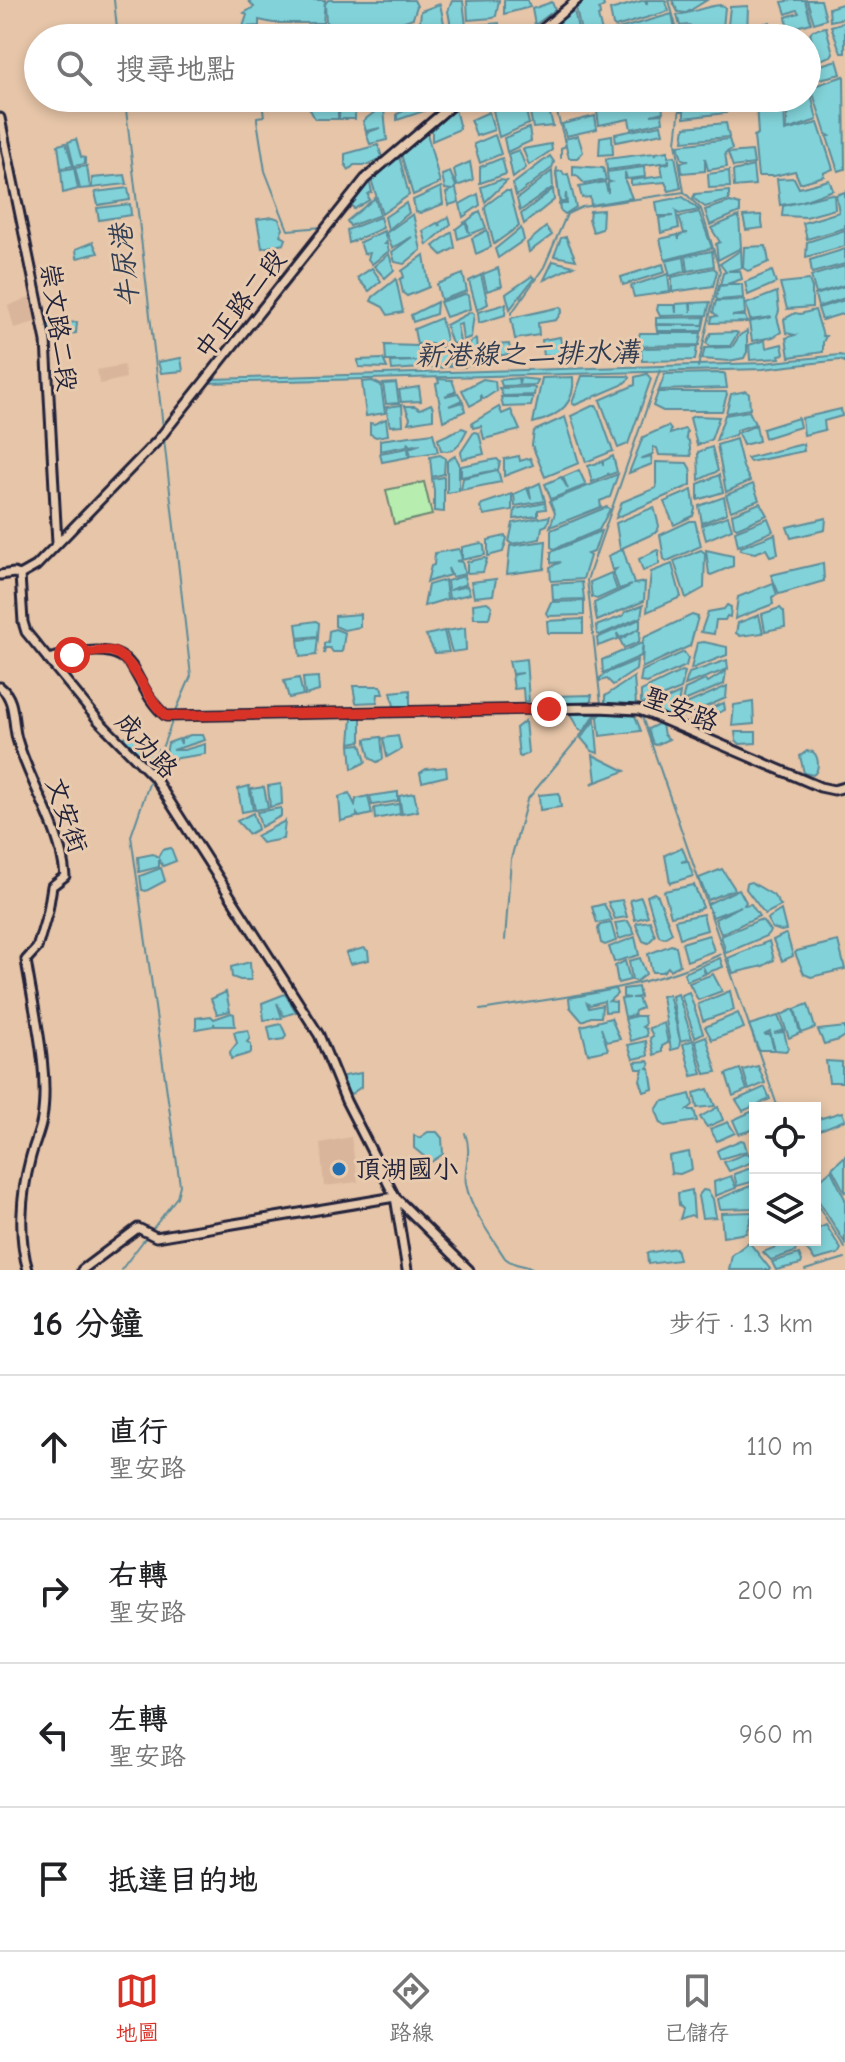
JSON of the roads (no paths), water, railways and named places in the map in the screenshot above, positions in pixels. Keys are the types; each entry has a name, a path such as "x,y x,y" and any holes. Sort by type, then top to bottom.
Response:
{"street":[{"path":"549,24 577,0"},
{"name":"中正路二段","path":"20,575 36,566 162,436 359,185 444,112"},
{"name":"崇文路二段","path":"0,118 48,354 57,543"},
{"path":"0,575 20,575"},
{"name":"成功路","path":"20,575 24,628 98,720 152,774 319,1035 346,1101 395,1197"},
{"name":"聖安路","path":"48,659 107,651 117,653 133,666 140,683 166,716 598,708 639,710 820,787 834,790 845,787"},
{"name":"文安街","path":"0,687 10,696 17,740 43,801 64,864 64,879 52,886 50,891 48,911 37,948 26,960 41,1055 43,1098 42,1119 25,1187 23,1243 28,1270"},
{"path":"82,1270 138,1228 156,1237 395,1197"},
{"path":"395,1197 407,1270"},
{"path":"395,1197 469,1270"}],"water":[{"path":"248,0 325,0 323,23 259,20 259,24 244,24 247,15 244,13 254,7"},
{"path":"328,0 414,0 417,6 413,18 396,24 332,24 326,23 325,4"},
{"path":"499,0 493,18 468,20 467,1"},
{"path":"504,0 527,0 530,7 504,14"},
{"path":"585,0 602,0 604,6 599,9 598,16 600,24 579,24 576,8"},
{"path":"645,0 647,5 647,0 665,0 669,11 625,24 613,24 610,10"},
{"path":"672,0 707,0 686,13 678,12"},
{"path":"805,0 811,23 787,24 786,17 799,13 797,10 786,14 782,2"},
{"path":"807,0 821,0 826,19 814,23"},
{"path":"452,1 463,1 466,24 450,24 448,11"},
{"path":"552,2 555,10 535,24 532,9"},
{"path":"845,3 845,18 830,21 829,8"},
{"path":"440,4 444,24 421,24 421,11"},
{"path":"748,6 747,24 728,24 730,7"},
{"path":"710,7 725,7 723,24 679,24 677,15"},
{"path":"574,10 577,24 559,22"},
{"path":"672,14 674,24 636,24"},
{"path":"845,22 845,53 841,53 831,26"},
{"path":"826,27 833,53 821,59 821,28"},
{"path":"837,60 841,74 821,79 821,65"},
{"path":"844,76 845,169 838,171 827,137 830,136 826,134 819,112 821,84"},
{"path":"311,112 338,112 338,119 315,119"},
{"path":"339,112 355,112 355,119 339,119"},
{"path":"375,112 384,112 387,140 370,144 366,133 380,128 366,131 363,121"},
{"path":"401,112 421,112 397,120 397,114"},
{"path":"452,112 456,112 460,129 432,141 432,130"},
{"path":"489,112 494,130 476,136 471,120"},
{"path":"493,112 526,112 529,124 499,137"},
{"path":"530,112 550,112 553,126 533,128"},
{"path":"597,112 663,112 651,115 662,114 663,122 631,129 629,119 599,125"},
{"path":"684,112 726,113 684,118"},
{"path":"757,112 784,112 785,131 818,123 833,169 823,173 824,176 800,183 795,171 758,176 754,136 758,134"},
{"path":"787,112 815,112 817,120 787,130"},
{"path":"595,116 597,129 566,136 562,124"},
{"path":"726,123 729,137 683,141 685,127"},
{"path":"661,125 663,133 616,142 615,134"},
{"path":"529,128 531,141 507,152 504,138"},
{"path":"427,133 440,183 413,195 401,154"},
{"path":"495,135 501,154 480,163 474,144"},
{"path":"612,135 613,154 599,155 600,137"},
{"path":"578,136 583,152 577,158 569,158 564,139"},
{"path":"76,139 85,164 74,166 68,142"},
{"path":"729,139 732,149 725,153 727,167 708,170 705,158 705,171 682,173 681,162 689,161 682,159 678,145"},
{"path":"66,143 73,166 61,168 58,145"},
{"path":"551,144 552,150 529,165 523,149"},
{"path":"378,145 382,157 368,165 354,165 349,170 345,164 345,154"},
{"path":"519,150 526,168 513,178 508,154"},
{"path":"668,151 668,157 675,156 681,188 669,191 665,182 631,185 631,180 663,176 661,165 669,163 669,159 668,162 607,170 606,159 654,153 655,156 655,153"},
{"path":"752,151 754,164 733,167 728,153"},
{"path":"399,156 409,195 382,214 371,179"},
{"path":"550,156 554,162 552,168 516,196 513,184"},
{"path":"502,158 506,174 480,183 480,167"},
{"path":"470,162 473,180 457,186 454,169"},
{"path":"87,166 90,188 80,189 75,168"},
{"path":"573,166 603,168 606,180 585,184 576,175 573,176"},
{"path":"753,166 755,185 734,187 733,171"},
{"path":"644,167 645,177 627,179 625,172 632,198 591,205 590,197 582,198 579,187 605,182 608,193 608,183 611,182 608,181 607,172"},
{"path":"74,168 78,189 63,193 61,170"},
{"path":"552,171 553,187 520,211 517,199"},
{"path":"562,171 564,175 568,174 576,207 565,214 559,204 567,204 566,193 565,202 560,202 556,172"},
{"path":"729,171 730,187 709,188 708,174"},
{"path":"450,172 459,202 449,205 446,193 452,190 445,189 442,175"},
{"path":"125,175 127,184 92,188 92,178"},
{"path":"794,178 799,188 829,180 833,190 800,202 780,205 777,179"},
{"path":"369,180 372,192 368,194 369,200 354,209 350,202"},
{"path":"500,180 507,181 485,202 481,187"},
{"path":"441,187 443,204 416,212 413,200"},
{"path":"128,188 130,200 98,205 95,192"},
{"path":"553,189 554,200 524,224 521,214"},
{"path":"505,191 510,191 519,226 494,244 485,209"},
{"path":"729,191 729,200 705,207 693,198 695,194"},
{"path":"845,192 845,228 807,239 803,223 839,212 836,195"},
{"path":"478,194 480,205 463,217 460,204"},
{"path":"834,195 835,209 806,217 782,216 783,206"},
{"path":"683,197 699,210 679,214 676,211 679,228 661,233 659,218 673,216 658,216 656,202"},
{"path":"375,198 380,215 350,226 347,221"},
{"path":"730,202 740,205 740,212 710,225 705,210"},
{"path":"406,203 409,213 388,230 385,217"},
{"path":"130,204 131,215 99,220 97,208"},
{"path":"603,210 602,229 593,232 590,211"},
{"path":"480,211 486,228 458,239 456,229 465,222 469,233 467,221"},
{"path":"699,212 712,248 665,260 660,239 678,235 679,240 679,235 688,233 684,233 679,217"},
{"path":"413,214 421,250 404,264 395,262 392,252 412,237 392,248 386,233"},
{"path":"761,215 763,228 746,230 743,216"},
{"path":"739,216 741,248 718,260 716,244 720,242 711,228"},
{"path":"380,217 383,228 349,243 347,230"},
{"path":"449,217 451,224 427,245 423,231 437,223 440,226 439,223"},
{"path":"257,219 279,219 283,229 280,235 286,239 284,244 262,248"},
{"path":"546,227 552,235 529,252 527,243"},
{"path":"521,228 524,240 498,258 495,249"},
{"path":"487,230 491,247 476,254 472,238"},
{"path":"845,230 845,246 806,257 807,242"},
{"path":"384,231 389,251 372,264 368,259 370,253 364,254 360,242"},
{"path":"452,232 455,248 442,255 433,246"},
{"path":"566,237 576,260 554,256 561,238"},
{"path":"93,242 98,253 77,258 76,249"},
{"path":"766,246 769,262 748,271 743,268 744,247"},
{"path":"845,249 845,264 812,273 810,260"},
{"path":"741,250 742,268 728,271 740,271 742,279 727,284 742,284 743,298 718,300 719,286 727,285 720,285 726,272 720,264"},
{"path":"712,251 714,266 688,271 686,256"},
{"path":"389,254 394,270 385,278 374,266"},
{"path":"424,255 429,287 407,296 403,293 400,279 404,277 402,271"},
{"path":"684,257 686,271 670,276 666,261"},
{"path":"553,261 574,266 544,280"},
{"path":"663,264 665,272 623,285 621,277"},
{"path":"845,266 845,285 816,294 811,276"},
{"path":"372,268 381,281 369,291 357,278"},
{"path":"498,268 502,286 487,291 483,274"},
{"path":"714,268 717,271 713,286 672,292 672,277"},
{"path":"772,271 776,283 748,295 745,282"},
{"path":"463,274 467,291 441,300 437,284"},
{"path":"668,274 670,292 634,297 631,286"},
{"path":"481,275 488,304 477,310 469,281"},
{"path":"532,276 534,278 510,309 506,294"},
{"path":"396,279 403,312 388,315 383,307 371,301"},
{"path":"809,280 812,307 787,309 780,283"},
{"path":"845,286 845,298 818,307 815,295"},
{"path":"777,292 777,317 781,332 773,337 752,341 749,322 772,317 750,320 746,304"},
{"path":"468,295 470,309 446,317 440,302"},
{"path":"744,300 745,314 732,316 745,316 747,322 711,323 712,317 717,316 713,312 716,301"},
{"path":"845,300 845,313 822,320 818,308"},
{"path":"437,302 436,314 413,322 411,315"},
{"path":"710,302 707,315 660,316 657,310 658,305 675,305 676,313 676,304 690,303 691,312 691,303"},
{"path":"506,304 505,315 479,323 478,312"},
{"path":"561,307 556,320 538,323 539,335 515,339 511,318"},
{"path":"815,310 823,336 826,336 823,352 789,357 786,338 795,335 786,333 784,319 795,313"},
{"path":"471,312 474,314 471,337 463,340 461,324 457,325 460,342 452,344 446,325"},
{"path":"705,317 702,331 657,331 656,325 703,325 656,324 656,318"},
{"path":"441,318 447,344 417,344 414,329"},
{"path":"77,322 76,333 48,336 47,325"},
{"path":"747,331 744,358 729,361 702,359 705,348 732,347"},
{"path":"640,333 701,333 699,345 636,346"},
{"path":"711,333 738,333 730,346 710,346 706,343"},
{"path":"560,337 562,347 571,346 573,353 544,356 542,340"},
{"path":"476,339 478,366 468,365 466,360 465,367 452,366 449,347 463,345 465,354 465,345"},
{"path":"765,340 766,348 782,344 784,354 779,355 780,358 750,360 749,345"},
{"path":"509,344 511,354 481,358 481,346"},
{"path":"385,345 418,346 421,368 392,370 391,362 417,361 386,361"},
{"path":"420,347 430,347 436,368 423,368"},
{"path":"434,347 446,348 451,366 439,368"},
{"path":"697,347 695,360 642,361 641,348"},
{"path":"845,356 845,362 840,360 763,369 207,383 211,379 764,363"},
{"path":"181,358 183,371 161,373 158,362"},
{"path":"383,359 387,368 359,367 358,360"},
{"path":"723,373 727,388 659,390 665,374"},
{"path":"647,374 651,379 628,444 618,448 600,400 635,385 635,377"},
{"path":"582,376 630,378 622,385 575,405 572,403"},
{"path":"573,377 572,395 564,408 533,423 542,378"},
{"path":"518,378 519,384 520,378 538,380 536,385 502,386 500,380"},
{"path":"438,379 452,380 456,391 445,396 458,393 462,400 449,406 463,402 465,411 443,421 436,384 439,383"},
{"path":"483,379 495,381 496,391 484,399 481,396 481,400 470,406 462,390"},
{"path":"372,381 381,385 385,413 366,416 362,382"},
{"path":"396,383 399,403 386,404 383,384"},
{"path":"419,387 421,401 401,402 399,390"},
{"path":"499,388 535,388 534,395 503,396"},
{"path":"746,391 750,409 726,413 731,394"},
{"path":"658,392 727,394 722,411 663,411 653,406"},
{"path":"501,397 533,398 531,406 503,407"},
{"path":"431,404 433,419 408,423 410,418 405,406 420,409"},
{"path":"402,405 403,425 390,426 386,407"},
{"path":"597,406 613,451 586,462 571,416"},
{"path":"499,407 502,414 511,410 520,430 484,439 481,426 473,428 472,423"},
{"path":"841,409 842,416 824,421 825,430 804,435 802,418"},
{"path":"749,411 755,424 716,441 725,415"},
{"path":"565,417 579,463 545,477 532,445 534,431"},
{"path":"719,417 711,440 697,445 690,418"},
{"path":"798,418 800,427 765,438 763,429"},
{"path":"386,419 388,435 376,437 370,434 370,423"},
{"path":"756,425 759,441 743,445 738,433"},
{"path":"668,426 670,434 685,429 691,456 659,455 657,448 653,447 653,454 640,459 651,456 652,464 629,473 643,437"},
{"path":"462,428 467,430 457,446 451,451 441,450 438,439"},
{"path":"474,432 479,433 484,454 462,459 461,452"},
{"path":"433,433 438,452 411,456 409,448 421,444 409,446 408,442 407,446 380,451 380,440"},
{"path":"736,439 750,481 726,492 717,445"},
{"path":"803,444 804,451 750,462 747,458"},
{"path":"712,447 718,471 699,480 698,452"},
{"path":"408,448 409,457 382,462 380,453"},
{"path":"440,455 445,458 444,474 432,477 430,457"},
{"path":"455,456 459,463 459,491 447,493 447,461"},
{"path":"519,456 520,461 530,458 533,465 504,476 504,459"},
{"path":"613,456 617,472 608,473 592,482 588,466 603,464"},
{"path":"497,459 500,462 501,482 461,490 463,478 497,470 461,477 461,466"},
{"path":"656,462 687,463 691,470 691,485 616,518 622,502 656,488"},
{"path":"579,470 586,485 551,499 545,484 561,477 568,489 563,477"},
{"path":"618,474 610,497 600,501 601,507 550,527 555,513 550,501"},
{"path":"719,475 723,492 698,500 698,484"},
{"path":"444,477 444,512 434,511 432,479"},
{"path":"540,483 545,501 515,506 514,494 527,488 531,499 529,488"},
{"path":"753,484 759,500 731,511 726,495"},
{"path":"692,490 693,516 674,525 664,502"},
{"path":"512,494 512,510 484,515 480,507 482,504"},
{"path":"724,497 727,513 702,523 699,506"},
{"path":"545,503 546,509 538,510 538,516 514,519 515,509"},
{"path":"760,503 767,515 737,528 734,526 732,514"},
{"path":"607,507 610,509 599,530 554,549 551,547 551,530"},
{"path":"654,507 659,526 657,532 620,549 616,523"},
{"path":"550,516 547,525 542,527 540,539 509,542 513,523"},
{"path":"728,516 732,529 706,540 702,525"},
{"path":"768,518 773,531 738,546 735,531"},
{"path":"826,518 825,530 791,538 787,527"},
{"path":"695,521 701,546 667,561 660,535"},
{"path":"601,531 594,552 587,554 590,556 583,579 551,581 550,567 561,562 551,563 551,552"},
{"path":"775,534 778,554 770,556 766,549 755,553 740,550 741,547"},
{"path":"505,536 503,552 488,556 488,540"},
{"path":"546,541 544,569 507,574 510,546"},
{"path":"481,543 485,555 456,561 462,562 465,574 452,577 448,568 450,575 427,582 435,553 459,549 462,559 462,547"},
{"path":"623,549 634,584 645,582 644,601 597,621 594,603 632,585 619,589 613,572 616,569 612,570 608,556"},
{"path":"657,550 659,564 643,571 639,559"},
{"path":"701,550 705,553 704,588 686,598 674,561"},
{"path":"706,550 733,556 733,566 709,574"},
{"path":"487,559 483,572 467,573 467,562"},
{"path":"823,563 824,581 779,594 771,575"},
{"path":"672,564 681,597 647,612 651,572"},
{"path":"611,573 617,590 597,599 592,597 590,582"},
{"path":"464,576 466,584 450,590 467,586 470,594 449,599 447,581"},
{"path":"496,579 493,595 474,597 471,582"},
{"path":"445,580 447,599 424,606 428,585"},
{"path":"582,582 584,599 553,600 552,584"},
{"path":"773,583 777,595 772,597 773,604 735,619 738,597"},
{"path":"584,601 584,615 548,616 546,613 551,602"},
{"path":"487,602 492,606 489,618 474,618 473,604"},
{"path":"643,605 641,617 597,634 596,626"},
{"path":"727,605 731,607 730,617 716,620 714,634 701,632 708,612 724,609"},
{"path":"780,608 784,612 785,627 765,631 762,614"},
{"path":"360,614 360,627 344,630 335,626 335,616"},
{"path":"692,615 698,617 690,646 642,668 643,643 641,656 603,673 602,660 642,643 645,637"},
{"path":"759,615 763,633 740,636 736,633 738,623"},
{"path":"583,619 583,633 548,633 547,621"},
{"path":"640,619 640,628 636,630 640,631 639,642 624,648 620,640 635,631 620,638 617,633 618,639 598,646 597,638"},
{"path":"319,623 318,636 298,638 296,624"},
{"path":"465,628 466,650 452,652 446,631"},
{"path":"335,629 345,633 342,652 325,648 324,654 324,643 328,643 329,631"},
{"path":"444,631 449,652 435,653 426,635"},
{"path":"318,638 316,655 300,657 298,640"},
{"path":"697,643 727,647 727,655 691,669"},
{"path":"684,652 688,658 686,666 647,683 640,682 642,671"},
{"path":"526,659 529,701 524,702 523,688 514,689 512,675 523,673 512,674 509,661"},
{"path":"637,660 636,670 613,685 607,679 600,681 606,673"},
{"path":"727,660 728,669 685,685 689,673"},
{"path":"726,671 724,684 682,702 685,689 705,680 708,682"},
{"path":"685,672 681,689 644,704 641,702 641,691"},
{"path":"318,677 319,691 305,695 303,678"},
{"path":"634,677 636,705 605,703 605,696"},
{"path":"299,678 303,695 289,698 284,681"},
{"path":"353,686 381,686 383,694 378,694 377,702 356,703"},
{"path":"727,686 726,698 680,718 682,706"},
{"path":"410,690 410,706 394,706 391,692"},
{"path":"680,693 676,718 647,708"},
{"path":"592,695 590,705 551,706 550,703 552,696"},
{"path":"753,702 754,724 732,726 734,705"},
{"path":"724,703 725,710 687,726 698,713"},
{"path":"568,711 598,711 583,731 579,730"},
{"path":"602,713 635,716 641,731 600,736 598,717"},
{"path":"361,717 361,741 350,743 352,718"},
{"path":"595,720 598,753 592,751 581,738"},
{"path":"525,721 528,753 521,757 516,728"},
{"path":"662,725 664,735 669,739 656,745 648,729"},
{"path":"735,732 756,732 756,743 740,744"},
{"path":"136,735 143,746 157,749 153,760 143,757 122,740 122,737"},
{"path":"203,735 205,740 173,750 205,744 205,754 165,760 168,743 179,739 181,744 181,739"},
{"path":"398,736 401,749 387,757 383,738"},
{"path":"381,737 383,759 377,762 370,758 366,739"},
{"path":"361,744 366,762 352,769 350,745"},
{"path":"807,751 813,752 817,760 818,767 813,775 804,773 800,756"},
{"path":"593,755 625,771 591,784 596,781"},
{"path":"446,767 447,776 422,782 420,773 426,769"},
{"path":"281,784 282,804 270,807 268,786"},
{"path":"249,786 253,810 242,812 238,789"},
{"path":"264,787 268,808 255,810 251,789"},
{"path":"398,792 398,801 372,805 370,796"},
{"path":"349,793 355,805 356,799 368,796 372,814 359,817 357,814 357,817 341,821 339,797"},
{"path":"414,793 418,811 402,814 399,796"},
{"path":"559,793 561,807 540,810 539,795"},
{"path":"399,804 400,814 375,819 374,808"},
{"path":"281,808 281,816 261,827 257,812"},
{"path":"253,813 258,829 249,834 237,821"},
{"path":"285,821 283,839 262,843 256,836"},
{"path":"682,847 687,860 681,862 688,861 693,876 670,883 665,855"},
{"path":"171,848 176,861 163,866 159,860 159,867 139,872 138,857 153,854 158,857 162,850"},
{"path":"161,868 165,881 142,890 140,876"},
{"path":"722,869 735,889 708,900 699,878"},
{"path":"751,882 773,895 781,906 765,914 746,889 747,883"},
{"path":"694,885 703,907 671,916 664,891"},
{"path":"739,889 746,902 744,905 751,904 759,916 721,934 715,919 741,906 713,917 707,904"},
{"path":"654,893 658,896 672,933 664,938 659,936 647,896"},
{"path":"641,897 648,916 635,920 630,900"},
{"path":"622,900 627,917 615,919 608,902"},
{"path":"604,904 612,920 597,923 592,907"},
{"path":"781,910 786,930 781,931 772,928 767,919"},
{"path":"703,914 707,930 680,938 675,920"},
{"path":"759,920 770,931 766,936 726,953 721,936"},
{"path":"628,921 635,934 619,939 615,923"},
{"path":"650,921 655,936 648,943 643,941 636,925"},
{"path":"611,923 616,941 605,945 601,943 598,929 600,925"},
{"path":"785,934 793,956 782,961 773,940"},
{"path":"709,935 714,951 687,961 682,943"},
{"path":"635,937 639,955 614,962 609,947"},
{"path":"769,941 774,960 733,973 728,958"},
{"path":"838,941 845,969 811,977 804,974 795,953 797,951"},
{"path":"671,945 676,947 680,965 670,970 668,967 663,972 652,972 648,954"},
{"path":"364,948 368,951 369,960 350,964 346,953"},
{"path":"640,958 646,974 637,981 632,980 629,961"},
{"path":"720,958 723,967 706,973 703,967 705,974 687,981 684,973"},
{"path":"625,961 630,980 618,983 615,966"},
{"path":"250,962 251,980 232,977 231,967"},
{"path":"713,974 722,991 698,1000 689,983"},
{"path":"638,987 640,997 632,998 638,998 642,1008 634,1015 625,1017 621,999 630,998 623,997 623,989"},
{"path":"615,989 617,994 609,1001 616,1002 616,1011 605,1012 604,1001 587,1003 589,1008 602,1005 601,1017 582,1021 570,1007 569,998"},
{"path":"730,991 734,1010 703,1021 698,1004"},
{"path":"226,992 230,1011 217,1014 211,999"},
{"path":"689,992 703,1033 695,1037 681,995"},
{"path":"285,994 296,1012 284,1016 277,1003 282,1018 264,1020 262,1003"},
{"path":"678,994 692,1038 680,1041 679,1048 671,1050 662,996 669,995 680,1040 672,996"},
{"path":"808,1004 815,1028 801,1033 795,1009"},
{"path":"794,1009 800,1033 789,1038 781,1015"},
{"path":"738,1013 744,1028 712,1040 705,1027"},
{"path":"234,1014 235,1026 215,1026 214,1023 214,1026 196,1029 196,1018 211,1016 214,1019"},
{"path":"644,1016 645,1025 642,1027 646,1029 647,1036 631,1041 625,1019"},
{"path":"778,1016 784,1030 774,1033 784,1032 788,1048 786,1051 775,1050 770,1032 764,1035 770,1035 774,1050 759,1050 749,1025"},
{"path":"611,1018 620,1039 606,1042 601,1028 608,1050 588,1054 581,1026"},
{"path":"664,1023 668,1043 662,1046 662,1052 654,1055 650,1038 653,1036 649,1028"},
{"path":"281,1024 286,1035 284,1039 271,1041 268,1027"},
{"path":"845,1027 845,1036 824,1044 818,1030"},
{"path":"248,1030 250,1038 247,1042 251,1044 251,1053 231,1059 230,1052 237,1043 234,1032"},
{"path":"706,1036 717,1072 705,1074 695,1040"},
{"path":"693,1040 702,1074 692,1076 683,1044"},
{"path":"646,1041 648,1056 633,1059 628,1045"},
{"path":"648,1061 653,1089 644,1092 640,1080 643,1069 637,1069 635,1062"},
{"path":"826,1061 842,1062 842,1082 829,1082"},
{"path":"758,1066 765,1083 749,1090 743,1070"},
{"path":"740,1069 747,1090 733,1096 726,1074"},
{"path":"361,1073 361,1087 346,1094 339,1077"},
{"path":"765,1087 770,1099 749,1102 749,1108 743,1111 736,1100"},
{"path":"708,1089 715,1106 697,1108 694,1093"},
{"path":"690,1094 693,1105 687,1110 694,1110 697,1121 665,1126 661,1123 656,1110 661,1102"},
{"path":"718,1107 723,1120 707,1127 700,1117"},
{"path":"842,1112 845,1120 821,1130 821,1118"},
{"path":"749,1113 749,1131 739,1134 733,1120"},
{"path":"728,1122 735,1133 717,1141 710,1129"},
{"path":"428,1132 437,1132 442,1138 443,1154 431,1162 414,1148 414,1135 419,1138"},
{"path":"741,1140 747,1151 720,1159 717,1151"},
{"path":"689,1152 692,1169 680,1174 671,1173 669,1156"},
{"path":"747,1153 749,1163 729,1171 724,1162"},
{"path":"845,1156 845,1193 832,1168"},
{"path":"749,1169 749,1183 737,1186 734,1174"},
{"path":"831,1170 845,1199 845,1243 821,1205 821,1179"},
{"path":"731,1176 736,1188 715,1196 714,1182"},
{"path":"749,1186 749,1208 720,1209 718,1199"},
{"path":"692,1190 694,1217 691,1215 680,1219 683,1209 679,1205 678,1193"},
{"path":"703,1190 708,1191 713,1199 716,1217 702,1218 698,1196"},
{"path":"749,1212 746,1233 723,1237 721,1213"},
{"path":"826,1225 841,1249 838,1254 815,1260 803,1246 821,1246 821,1227"},
{"path":"749,1242 749,1246 770,1269 729,1270 732,1255"},
{"path":"778,1246 794,1246 796,1249 771,1260 763,1252"},
{"path":"676,1248 679,1260 648,1264 647,1253"},
{"path":"799,1254 801,1264 776,1270 772,1262"}],"waterway":[{"name":"牛尿港","path":"114,0 117,24"},
{"path":"669,0 675,24"},
{"name":"牛尿港","path":"126,112 163,427"},
{"path":"263,112 264,116 257,117 257,120 265,171 288,230 322,227 358,182"},
{"path":"435,124 449,112"},
{"path":"557,112 566,146 561,148 561,158"},
{"path":"679,112 676,142 684,192 701,209 720,271 698,367"},
{"path":"557,168 560,205"},
{"path":"511,314 544,267 567,214 582,207 684,192"},
{"path":"505,940 511,859 527,800 599,713 601,704 587,580 660,370"},
{"path":"164,439 191,676 175,713"},
{"path":"641,714 776,1102"},
{"path":"153,772 173,719"},
{"path":"151,778 131,836 180,1185 177,1197 151,1231"},
{"path":"480,1010 633,984 721,954"},
{"path":"465,1133 468,1148 466,1184 477,1213 505,1258 535,1270"},
{"path":"821,1210 845,1248"},
{"path":"121,1270 147,1236"},
{"path":"805,1270 845,1258"}],"place":[{"name":"頂湖國小","path":"339,1169"}],"water label":[{"name":"新港線之二排水溝","path":"527,353"}]}
